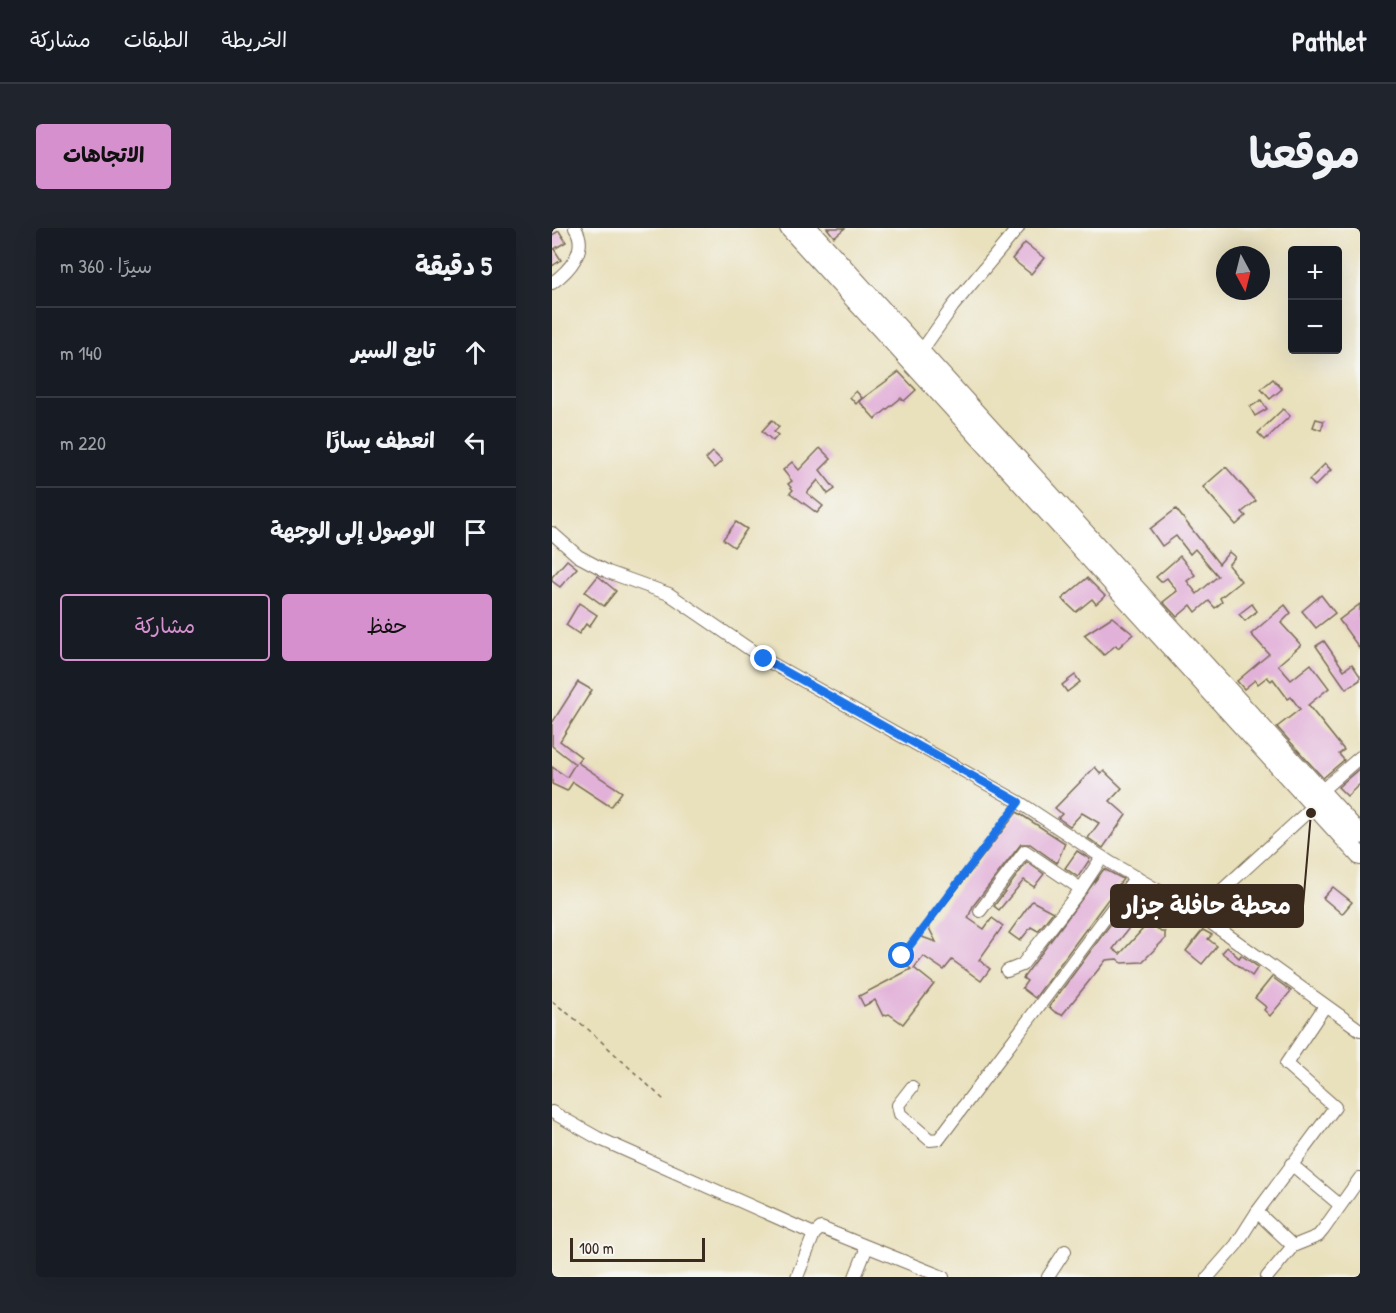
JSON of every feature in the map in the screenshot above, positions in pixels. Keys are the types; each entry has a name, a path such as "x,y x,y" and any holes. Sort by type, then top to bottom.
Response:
{"highway":[{"path":"789,228 1318,799 1360,835"},
{"path":"808,228 1318,799 1360,856"}],"street":[{"path":"552,283 567,273 578,253 580,235 575,228"},
{"path":"920,353 953,306 1018,228"},
{"path":"552,533 578,556 608,572 669,594 764,659 1019,802 1102,857 1197,913 1360,1030"},
{"path":"1197,913 1360,758"},
{"path":"980,911 1025,851 1081,889"},
{"path":"1007,971 1022,965 1081,889 1102,857"},
{"path":"912,1087 898,1105 900,1114 930,1140 939,1139 1136,877"},
{"path":"1209,1277 1236,1245 1291,1164 1335,1107 1286,1064 1325,1006"},
{"path":"552,1112 598,1138 814,1234"},
{"path":"1291,1164 1340,1205"},
{"path":"1267,1277 1293,1246 1318,1236 1360,1178"},
{"path":"1257,1212 1293,1246"},
{"path":"797,1277 814,1234 821,1228 943,1277"},
{"path":"856,1276 867,1247"},
{"path":"1048,1277 1065,1251"}],"path":[{"path":"902,956 1019,802"},
{"path":"552,1001 589,1030 664,1100"}],"building":[{"path":"827,228 845,228 834,237"},
{"path":"559,231 566,242 554,249 561,260 552,266 552,235"},
{"path":"1025,243 1044,258 1031,274 1012,259"},
{"path":"899,372 916,390 904,401 901,398 875,419 859,401"},
{"path":"1273,379 1282,389 1270,399 1261,389"},
{"path":"856,391 862,398 856,404 850,397"},
{"path":"1261,400 1267,409 1255,416 1250,407"},
{"path":"1283,409 1290,416 1265,440 1258,433"},
{"path":"1316,419 1324,421 1321,430 1313,427"},
{"path":"772,420 779,427 774,432 778,435 773,441 762,431"},
{"path":"820,448 831,459 820,470 835,489 828,494 818,480 807,493 823,506 817,513 790,493 793,490 788,484 792,481 783,470 792,462 799,470"},
{"path":"713,452 722,461 714,468 706,459"},
{"path":"1325,464 1331,470 1315,486 1309,480"},
{"path":"1226,467 1256,501 1242,512 1246,516 1236,525 1203,487"},
{"path":"1176,509 1219,564 1229,552 1235,557 1228,565 1241,581 1220,598 1222,602 1215,608 1209,601 1196,612 1191,605 1177,617 1163,602 1177,591 1167,578 1161,582 1156,577 1180,556 1195,575 1187,581 1197,594 1218,576 1195,549 1190,554 1176,536 1162,546 1150,529"},
{"path":"736,522 747,529 734,547 723,539"},
{"path":"567,560 577,568 560,587 552,581 552,577"},
{"path":"598,576 616,591 604,606 585,592"},
{"path":"1087,578 1105,596 1096,604 1092,599 1076,612 1062,599"},
{"path":"1321,595 1335,613 1316,628 1302,611"},
{"path":"579,603 597,615 589,627 586,624 579,634 566,625"},
{"path":"1252,604 1257,611 1245,621 1239,614"},
{"path":"1360,604 1360,649 1339,620"},
{"path":"1285,605 1291,613 1281,623 1301,645 1278,665 1291,680 1311,664 1329,688 1308,705 1344,750 1339,754 1344,760 1323,778 1277,727 1300,709 1291,697 1288,699 1273,679 1271,681 1267,677 1258,684 1255,680 1244,689 1237,681 1269,654 1251,634"},
{"path":"1112,617 1133,634 1118,648 1116,645 1104,655 1084,635"},
{"path":"1324,641 1344,670 1352,664 1360,680 1346,689 1316,646"},
{"path":"1075,675 1080,682 1067,692 1062,685"},
{"path":"578,682 592,690 560,741 581,757 577,762 622,792 611,807 573,782 567,791 552,784 552,767 567,777 575,764 552,746 552,723"},
{"path":"1095,767 1101,774 1104,771 1122,788 1110,801 1126,815 1103,848 1088,838 1099,823 1082,813 1070,826 1058,818 1062,814 1055,808"},
{"path":"1360,768 1360,784 1347,796 1338,787"},
{"path":"1017,812 1065,843 1057,863 1030,844 1021,844 973,906 968,918 984,929 992,918 1003,926 979,960 990,969 981,981 952,960 944,970 923,956 914,968 934,984 903,1024 889,1014 883,1016 875,1000 864,1006 859,996 911,969 900,960 919,936 936,942 928,926"},
{"path":"1077,851 1090,859 1078,877 1065,868"},
{"path":"1027,862 1044,874 1034,887 1024,880 999,910 994,906"},
{"path":"1104,869 1123,879 1035,998 1022,988 1027,981 1023,978"},
{"path":"1333,887 1352,902 1342,914 1323,898"},
{"path":"1032,901 1053,912 1038,931 1031,927 1020,941 1009,933"},
{"path":"1124,906 1138,916 1113,949 1120,954 1153,918 1154,926 1161,932 1165,932 1165,939 1142,962 1122,963 1117,959 1106,960 1062,1015 1055,1012 1049,1007"},
{"path":"1203,930 1212,935 1208,939 1217,946 1202,964 1186,951"},
{"path":"1227,947 1239,958 1241,955 1258,967 1252,976 1222,953"},
{"path":"1272,977 1291,991 1270,1016 1264,1010 1266,1007 1255,998"}],"place":[{"name":"محطة حافلة جزار","path":"1311,813"}],"route":[{"path":"764,659 851,710 1019,802 902,956"}]}
